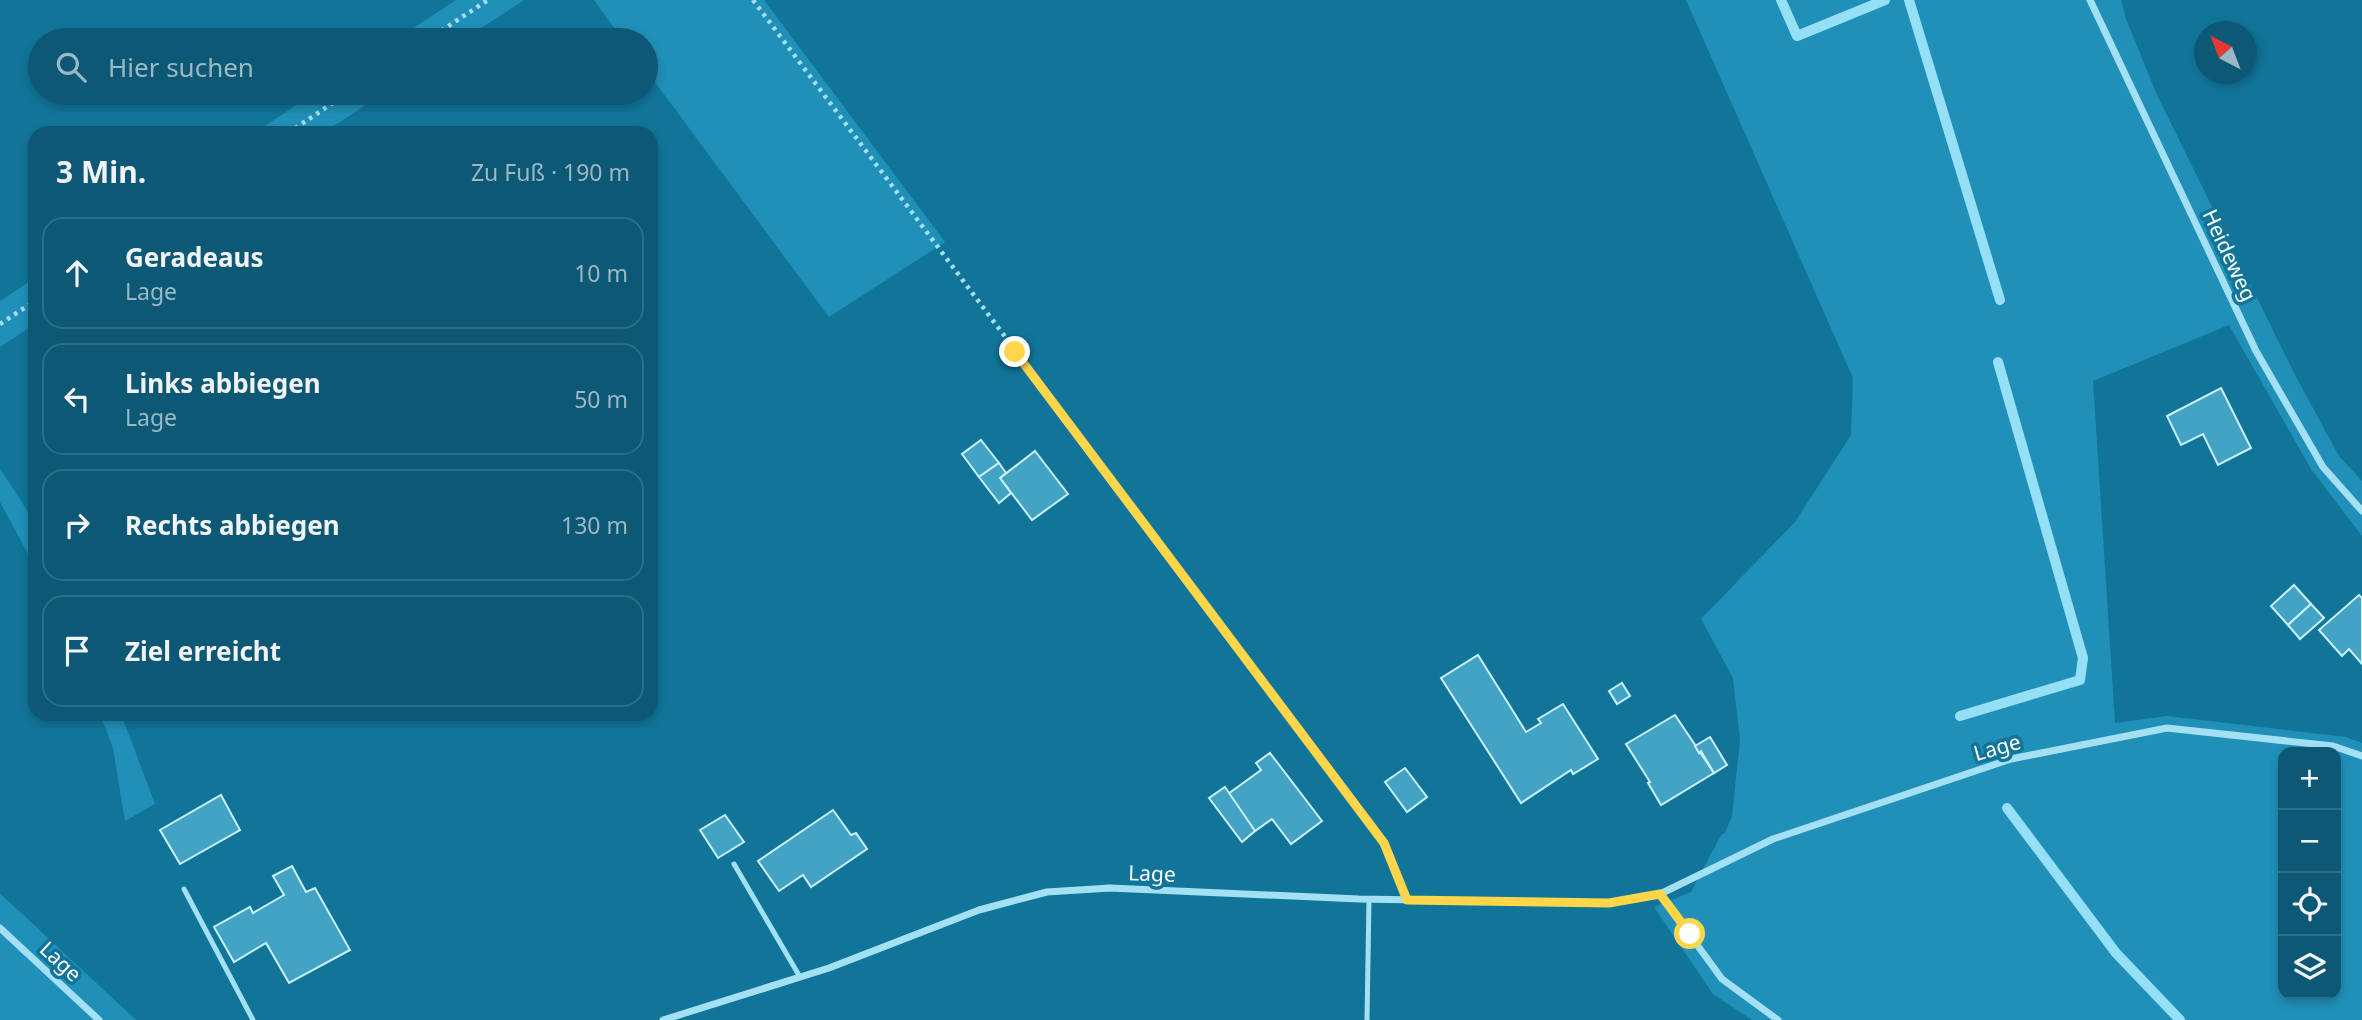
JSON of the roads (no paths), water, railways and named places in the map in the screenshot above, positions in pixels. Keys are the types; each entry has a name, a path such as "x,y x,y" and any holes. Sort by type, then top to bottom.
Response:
{"street":[{"name":"Heideweg","path":"2090,0 2256,351 2323,467 2362,511"},
{"name":"Lage","path":"663,1020 829,968 979,910 1047,892 1110,888 1369,899 1609,903 1660,894 1773,839 1998,763 2141,733 2167,728 2333,746 2362,756"},
{"path":"1660,894 1722,979 1778,1020"},
{"name":"Lage","path":"0,928 99,1020"}],"lane":[{"path":"734,864 800,977"},
{"path":"184,889 253,1020"},
{"path":"1367,1020 1369,899"}],"waterway":[{"path":"1781,0 1797,36 1885,0"},
{"path":"1909,0 2000,300"},
{"path":"1960,716 2080,680 2083,658 1998,362"},
{"path":"2007,808 2116,953 2180,1020"}]}
